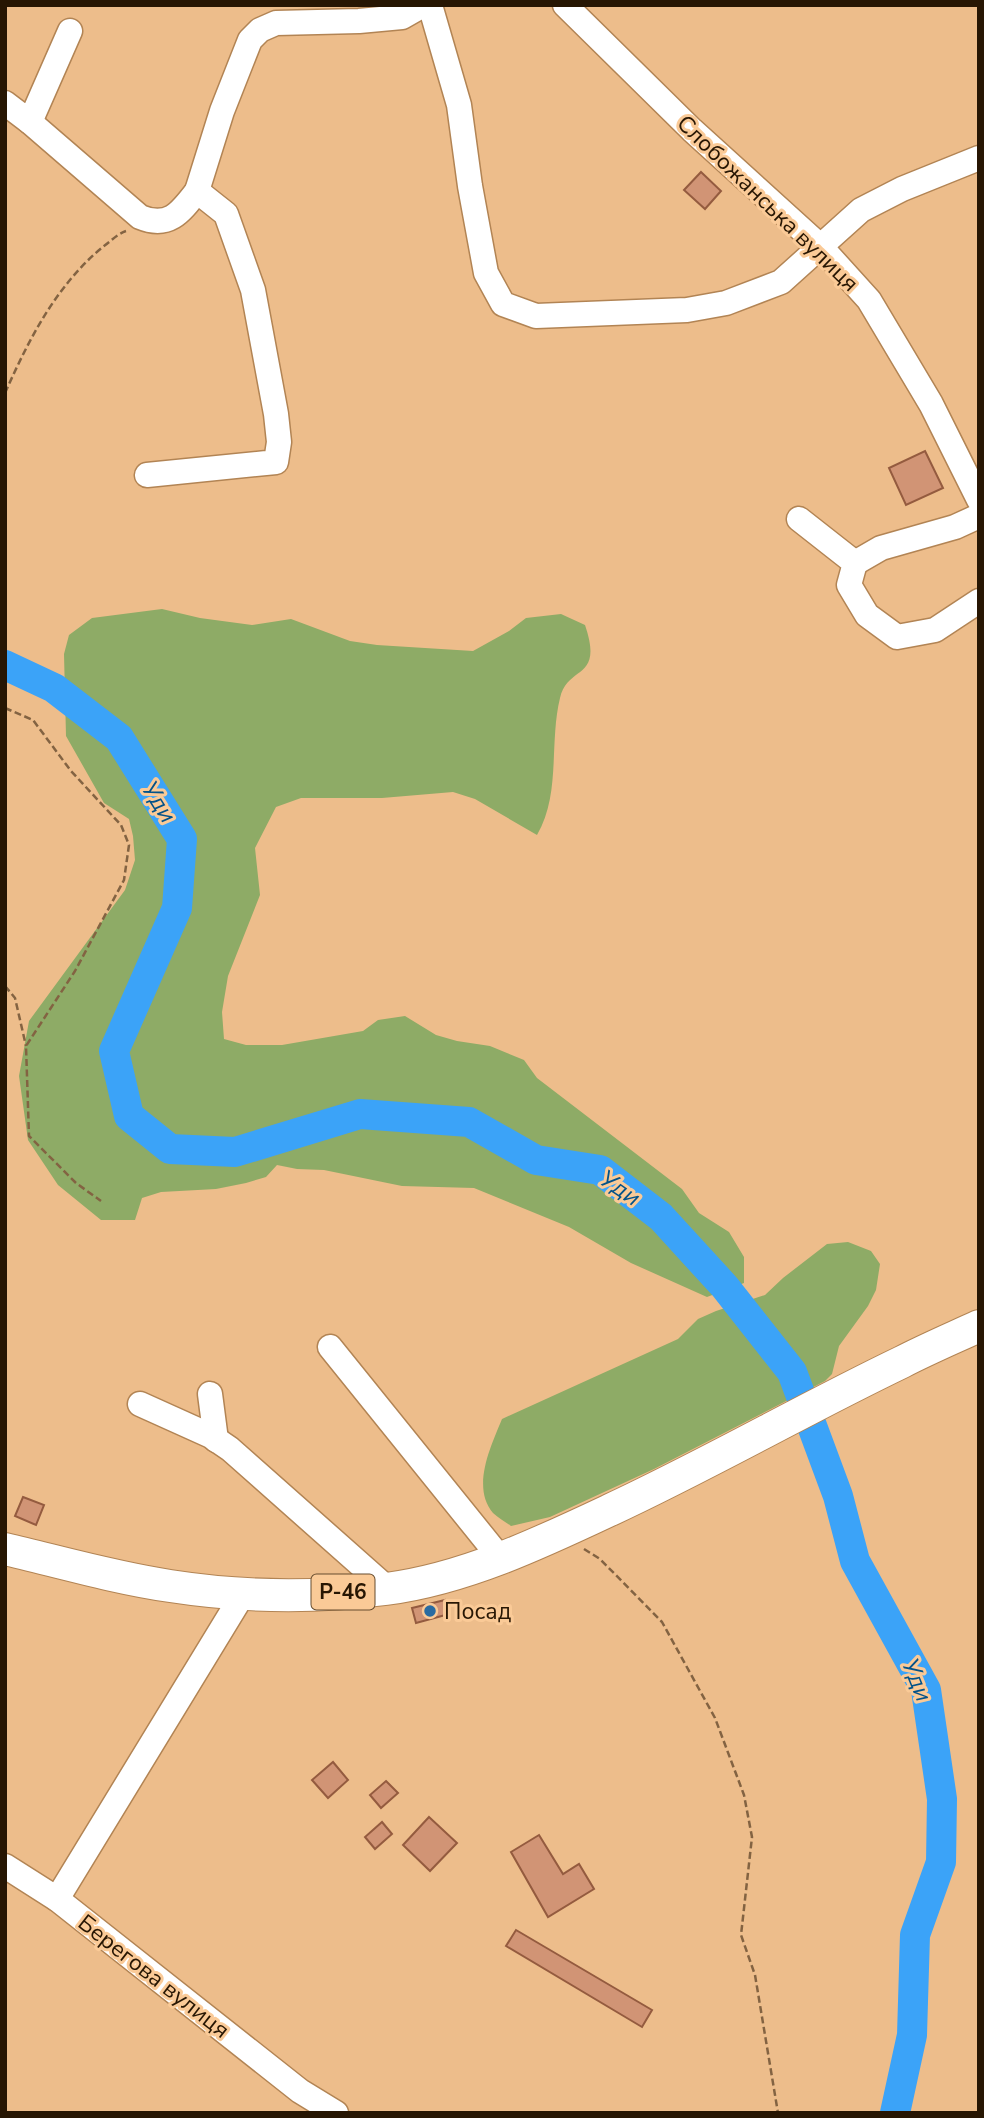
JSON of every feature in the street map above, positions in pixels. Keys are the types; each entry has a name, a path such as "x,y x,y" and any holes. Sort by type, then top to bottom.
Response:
{"main road":[{"name":"Р-46","path":"5,1549 159,1584 243,1594 289,1595 388,1589 426,1581 501,1559 560,1534 665,1485 902,1362 979,1326"}],"street":[{"path":"5,103 140,217 152,222 167,219 180,213 197,191 222,111 250,40 260,30 276,23 402,17 423,5"},
{"path":"430,5 459,105 486,273 503,304 536,316 675,311 726,303 781,282 861,210 902,189 979,158"},
{"name":"Слобожанська вулиця","path":"565,5 683,121 821,247 869,300 931,404 979,500"},
{"path":"30,122 70,32"},
{"path":"147,475 276,462 279,442 276,414 253,290 226,214 197,191"},
{"path":"979,516 955,527 881,548 855,563 849,586 867,615 897,637 934,630 979,601"},
{"path":"799,519 855,563"},
{"path":"330,1347 501,1559"},
{"path":"210,1395 216,1440"},
{"path":"140,1404 216,1440 388,1589"},
{"path":"57,1899 243,1594"},
{"name":"Берегова вулиця","path":"5,1866 57,1899 299,2102 336,2113"}],"path":[{"path":"5,393 19,361 61,290 93,255 121,233 152,222"},
{"path":"5,708 33,720 71,772 121,825 129,845 124,880 75,971 26,1046"},
{"path":"5,986 15,998 26,1046 29,1136 76,1183 101,1200"},
{"path":"560,1534 600,1559 663,1622 715,1718 744,1795 752,1837 741,1935 755,1975 778,2113"}],"green space":[{"path":"162,609 200,618 252,625 291,619 350,641 473,651 526,618 561,614 585,625 590,643 588,664 564,687 560,698 552,786 549,803 537,835 475,799 453,792 382,798 301,798 276,807 255,848 260,895 228,976 222,1012 224,1039 246,1045 282,1045 363,1031 378,1020 405,1016 436,1035 490,1046 524,1060 537,1078 682,1189 699,1213 729,1232 744,1257 744,1283 707,1297 631,1263 569,1227 474,1188 402,1186 324,1170 277,1165 266,1177 246,1183 216,1189 161,1192 142,1198 135,1220 101,1220 58,1185 28,1140 19,1076 29,1021 125,890 135,860 129,819 104,803 66,736 64,654 69,635 92,618"},
{"path":"848,1242 871,1251 880,1264 876,1290 868,1306 839,1346 832,1374 825,1381 654,1469 550,1517 511,1526 493,1513 487,1503 483,1479 502,1419 678,1339 698,1319 765,1295 827,1244"}],"building":[{"path":"701,172 721,191 705,209 684,190"},
{"path":"925,451 943,488 906,505 889,468"},
{"path":"23,1497 44,1505 36,1525 15,1516"},
{"name":"Посад","path":"445,1600 449,1614 416,1623 412,1608"},
{"path":"333,1762 348,1780 328,1798 312,1780"},
{"path":"386,1781 398,1793 381,1808 370,1795"},
{"path":"429,1817 457,1843 430,1871 403,1845"},
{"path":"382,1822 392,1834 375,1849 365,1837"},
{"path":"539,1835 563,1874 579,1864 594,1889 548,1917 511,1852"},
{"path":"516,1930 652,2010 642,2027 506,1946"}],"waterway":[{"name":"Уди","path":"5,665 54,688 119,738 182,839 177,908 114,1051 129,1116 170,1149 235,1152 360,1114 469,1122 536,1160 600,1170 661,1217 725,1287 792,1372 838,1496 855,1561 926,1690 942,1799 941,1862 915,1935 912,2035 895,2113"}],"place":[{"name":"Посад","path":"430,1611"}]}
